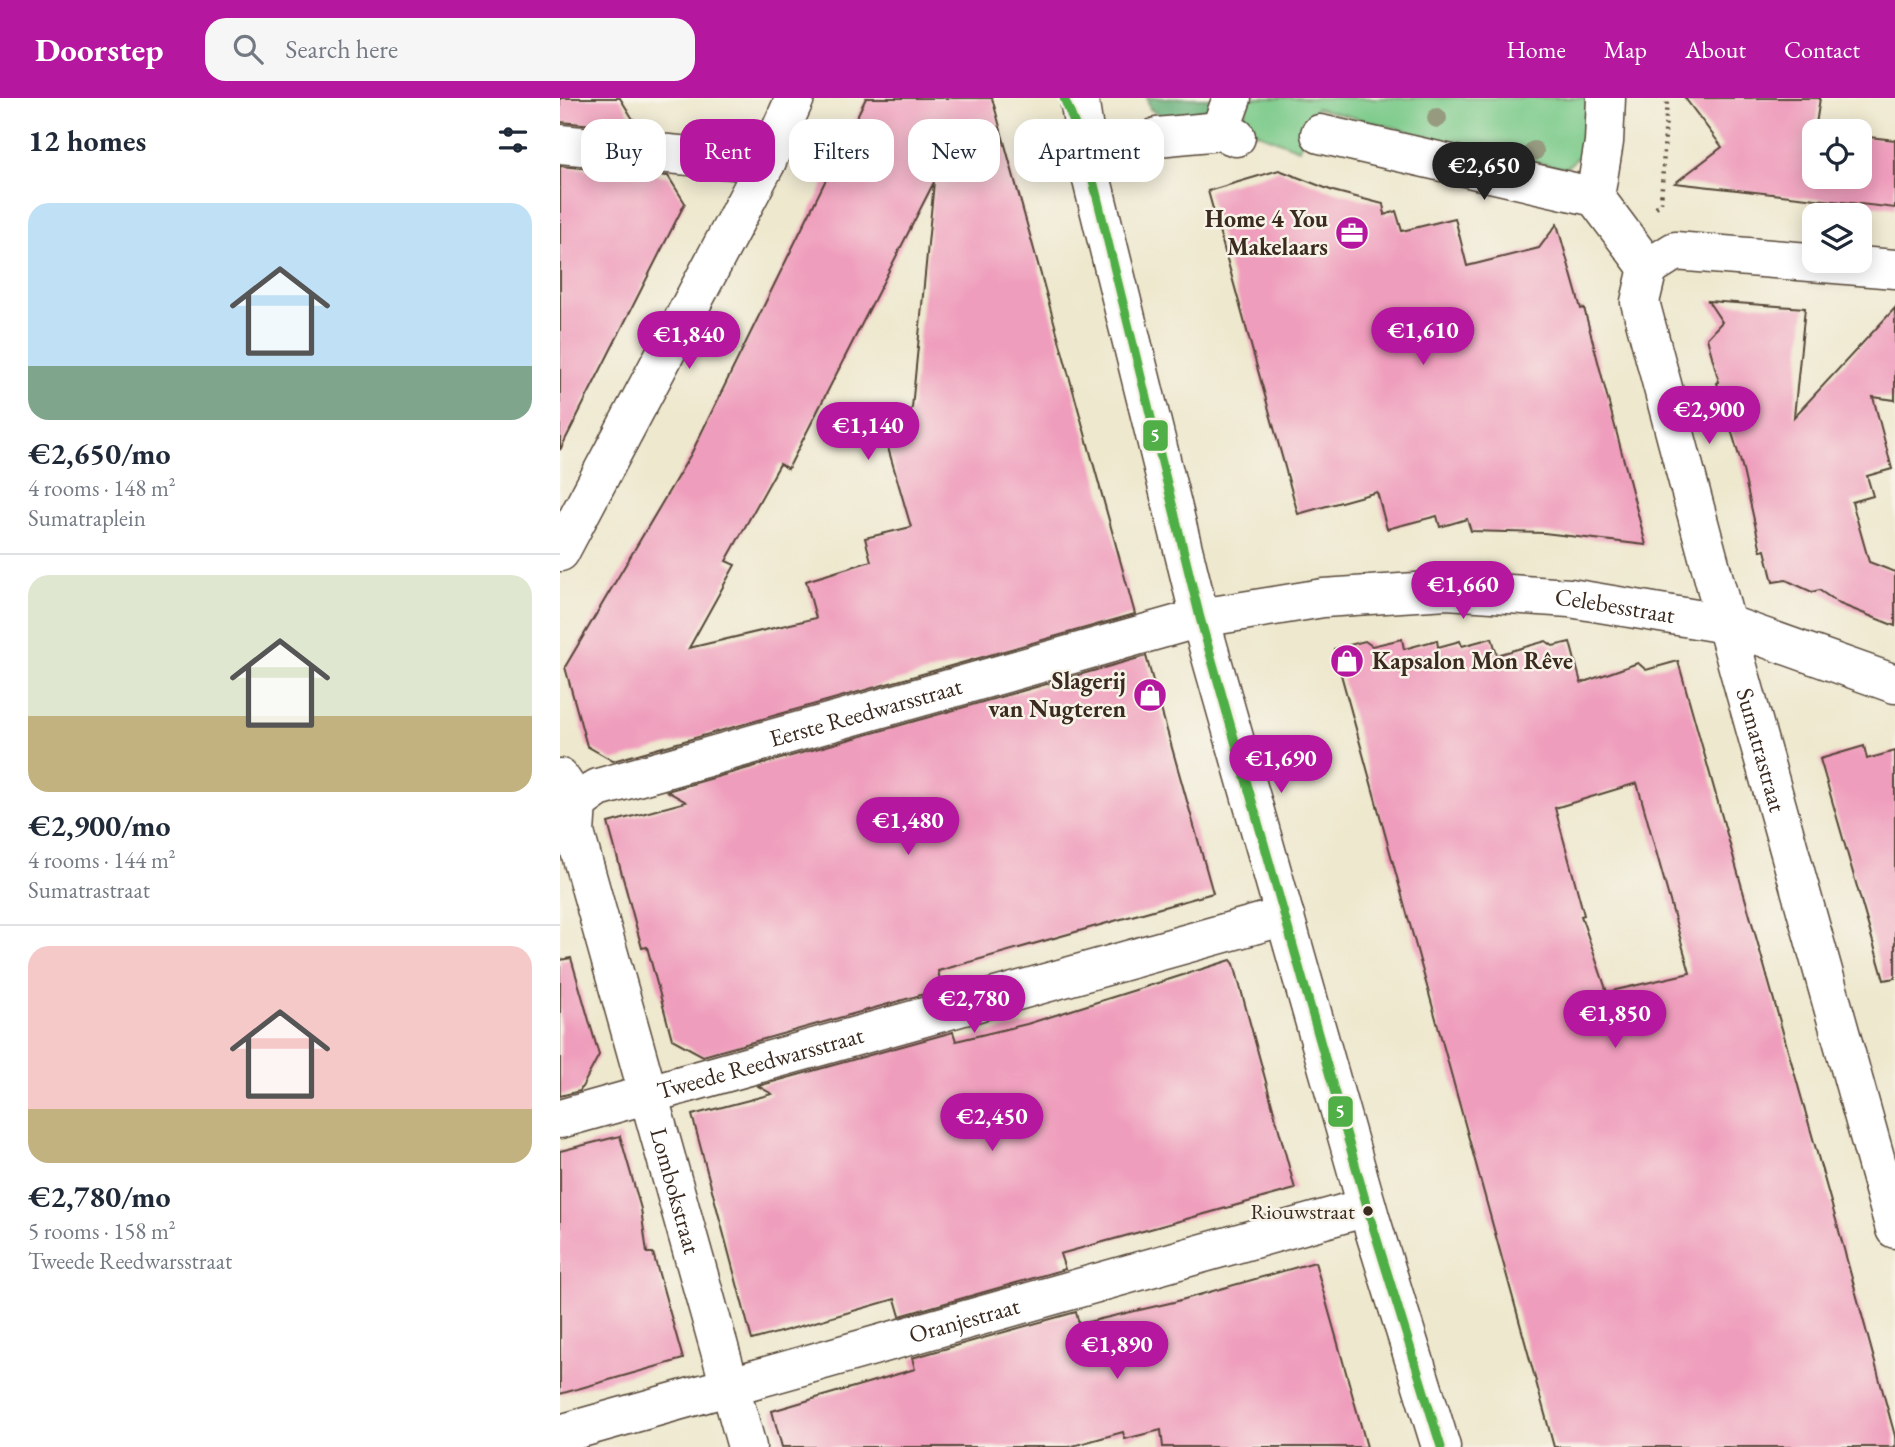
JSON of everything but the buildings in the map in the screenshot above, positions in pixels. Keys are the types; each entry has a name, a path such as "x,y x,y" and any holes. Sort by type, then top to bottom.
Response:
{"street":[{"path":"775,143 795,98"},
{"path":"1064,98 1073,119"},
{"path":"1079,98 1082,119"},
{"path":"1595,197 1604,142 1606,98"},
{"path":"1164,136 1229,122"},
{"path":"1320,134 1595,197 1648,268 1675,251 1895,270"},
{"path":"560,144 680,155"},
{"path":"560,552 756,182"},
{"path":"1093,182 1200,618 1367,1207 1441,1447"},
{"name":"Sumatrastraat","path":"1648,268 1640,302 1726,624 1895,1229"},
{"name":"Celebesstraat","path":"1200,618 1323,598 1447,590 1570,598 1726,624 1895,684"},
{"name":"Eerste Reedwarsstraat","path":"569,790 598,788 1200,618"},
{"name":"Lombokstraat","path":"569,790 575,833 747,1447"},
{"name":"Tweede Reedwarsstraat","path":"560,1119 1284,916"},
{"name":"Oranjestraat","path":"560,1434 1367,1207"}],"path":[{"path":"1624,235 1661,203 1667,98"}],"green space":[{"path":"1147,98 1226,98 1206,120 1177,125 1150,109"},
{"path":"1250,98 1588,98 1584,151 1566,168 1515,158 1316,108 1299,149 1240,126"}],"transit line":[{"name":"5","path":"1064,98 1086,152 1200,618 1370,1217 1441,1447"}],"place":[{"name":"Home 4 You Makelaars","path":"1352,233"},
{"name":"Kapsalon Mon Rêve","path":"1347,661"},
{"name":"Slagerij van Nugteren","path":"1150,695"},
{"name":"Riouwstraat","path":"1368,1211"}]}
